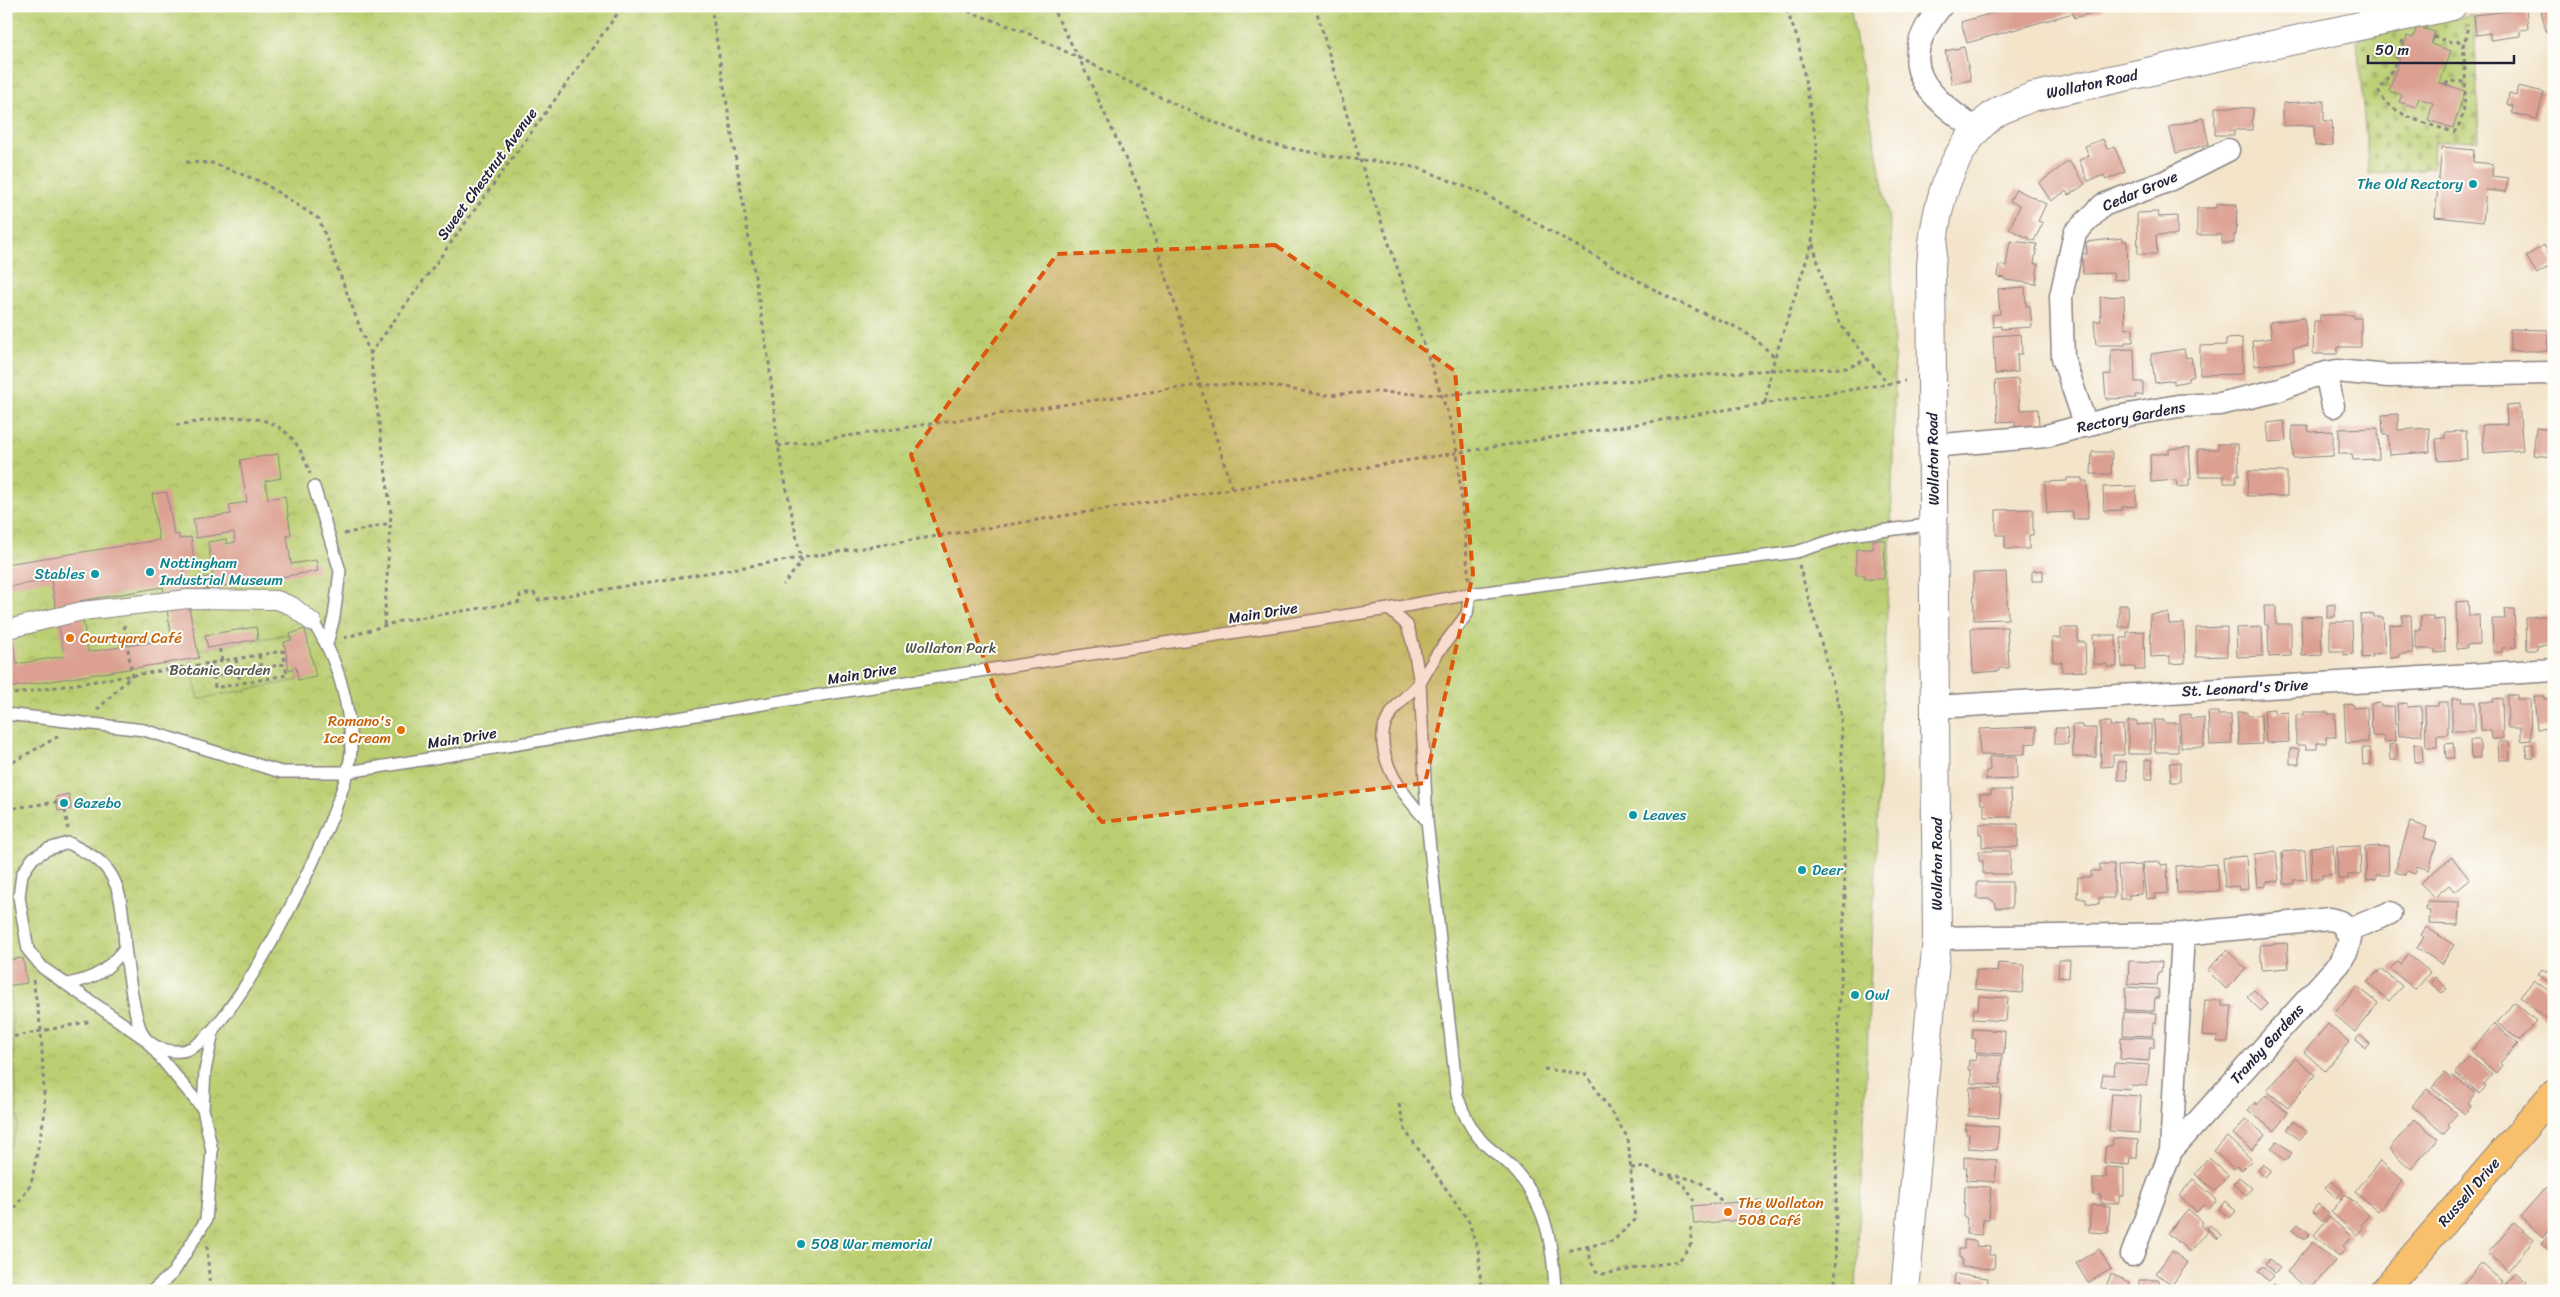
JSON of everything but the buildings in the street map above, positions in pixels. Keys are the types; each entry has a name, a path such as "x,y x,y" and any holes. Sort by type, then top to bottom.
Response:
{"main road":[{"name":"Russell Drive","path":"2384,1291 2554,1093"}],"street":[{"path":"1941,6 1928,22 1920,40 1917,58 1920,75 1927,90 1936,99 1978,131"},
{"name":"Wollaton Road","path":"1906,1291 1937,938 1932,239 1945,183 1960,156 1978,131 1996,114 2032,97 2459,11"},
{"name":"Cedar Grove","path":"2086,426 2063,358 2061,296 2075,232 2103,205 2165,182 2228,150"},
{"name":"Rectory Gardens","path":"1932,446 2046,436 2178,406 2219,404 2276,391 2310,376 2337,371 2388,376 2554,373"},
{"path":"2326,373 2332,406"},
{"path":"12,628 82,611 188,599 277,600 292,606 312,622"},
{"name":"St. Leonard's Drive","path":"1936,707 2554,670"},
{"path":"1937,938 2183,934 2330,919 2341,922 2346,931 2390,913"},
{"name":"Tranby Gardens","path":"2170,1151 2339,964 2347,950 2350,938 2346,931"},
{"name":"Tranby Gardens","path":"2132,1255 2170,1151 2183,934"}],"lane":[{"path":"314,486 340,571 334,617 327,644"},
{"name":"Main Drive","path":"6,714 144,730 281,772 348,772 794,699 1388,609 1470,594 1796,552 1850,535 1934,524"},
{"path":"1427,821 1411,803 1388,766 1383,732 1397,705 1420,683 1467,614 1470,594"},
{"path":"1388,609 1407,625 1413,644 1420,683 1427,821 1457,1095 1464,1114 1480,1140 1512,1167 1532,1193 1548,1227 1554,1254 1555,1289"},
{"path":"203,1109 145,1039 137,1019 125,948 121,901 111,874 100,861 69,843 48,849 33,858 22,874 19,897 28,950 43,968 68,984 145,1039 161,1049 174,1052 191,1049 213,1032 260,964 285,918 319,846 348,772 351,750 348,720 341,687 327,644 312,622"},
{"path":"68,984 92,979 112,965 125,948"},
{"path":"152,1291 173,1273 206,1220 212,1151 203,1109 205,1071 213,1032"}],"path":[{"name":"Sweet Chestnut Avenue","path":"370,354 623,6"},
{"path":"711,6 769,363 778,446 801,559 801,563 783,585"},
{"path":"953,6 1024,31 1204,118 1266,143 1324,156 1421,169 1486,195 1658,292 1736,328 1754,339 1775,357"},
{"path":"1051,6 1079,58 1139,188 1232,489"},
{"path":"1315,6 1360,160 1450,420 1457,452 1470,594"},
{"path":"1765,403 1771,370 1812,243 1817,146 1798,40 1785,6"},
{"path":"2433,37 2454,43 2463,41 2467,37 2468,31 2459,11"},
{"path":"2406,39 2402,40 2393,69 2378,91 2381,97 2391,106 2415,120 2454,132 2461,117 2465,96 2463,41"},
{"path":"2446,85 2448,82 2464,82"},
{"path":"186,162 212,163 262,182 319,219 370,354 391,513 384,626"},
{"path":"1812,243 1827,295 1840,324 1888,384"},
{"path":"778,446 1199,385 1261,384 1323,395 1374,392 1441,395 1771,370 1847,368 1868,359"},
{"path":"327,644 400,621 520,602 520,595 534,592 538,600 1905,381"},
{"path":"176,425 231,418 261,418 290,436 301,451 314,486"},
{"path":"331,538 390,523"},
{"path":"1796,552 1841,712 1845,899 1838,1038 1835,1291"},
{"path":"126,646 132,675"},
{"path":"219,646 222,661"},
{"path":"6,695 283,651 287,675 215,688 212,663"},
{"path":"260,654 263,679"},
{"path":"236,659 240,683"},
{"path":"214,676 285,664"},
{"path":"85,722 132,675"},
{"path":"6,766 61,735"},
{"path":"6,809 57,802"},
{"path":"6,1222 31,1184 45,1112 41,1030 28,950"},
{"path":"6,1038 114,1017"},
{"path":"1544,1069 1586,1074 1628,1138 1635,1220 1613,1241 1554,1254"},
{"path":"1399,1104 1405,1130 1469,1222 1479,1254 1481,1291"},
{"path":"1631,1168 1646,1167 1658,1174 1669,1174 1700,1182 1722,1201"},
{"path":"1669,1174 1685,1186 1694,1201"},
{"path":"206,1220 210,1291"},
{"path":"1588,1247 1591,1262 1596,1271 1603,1274 1679,1261 1692,1244 1691,1225"}],"highlighted area":[{"path":"1275,245 1455,371 1473,574 1425,783 1102,822 998,698 911,455 1057,254"}],"green space":[{"name":"Wollaton Park","path":"6,6 1850,6 1891,231 1895,383 1891,526 1856,1291 6,1291"},
{"path":"2474,15 2479,140 2434,142 2433,168 2369,174 2357,39 2431,22"},
{"name":"Botanic Garden","path":"290,634 298,680 198,699 190,660 198,658 197,650"},
{"path":"6,986 10,986 18,1125 6,1157"}],"place":[{"name":"The Old Rectory","path":"2473,184"},
{"name":"Nottingham Industrial Museum","path":"150,572"},
{"name":"Stables","path":"95,574"},
{"name":"Courtyard Café","path":"70,638"},
{"name":"Romano's Ice Cream","path":"401,730"},
{"name":"Gazebo","path":"64,803"},
{"name":"Leaves","path":"1633,815"},
{"name":"Deer","path":"1802,870"},
{"name":"Owl","path":"1855,995"},
{"name":"The Wollaton 508 Café","path":"1728,1212"},
{"name":"508 War memorial","path":"801,1244"}]}
